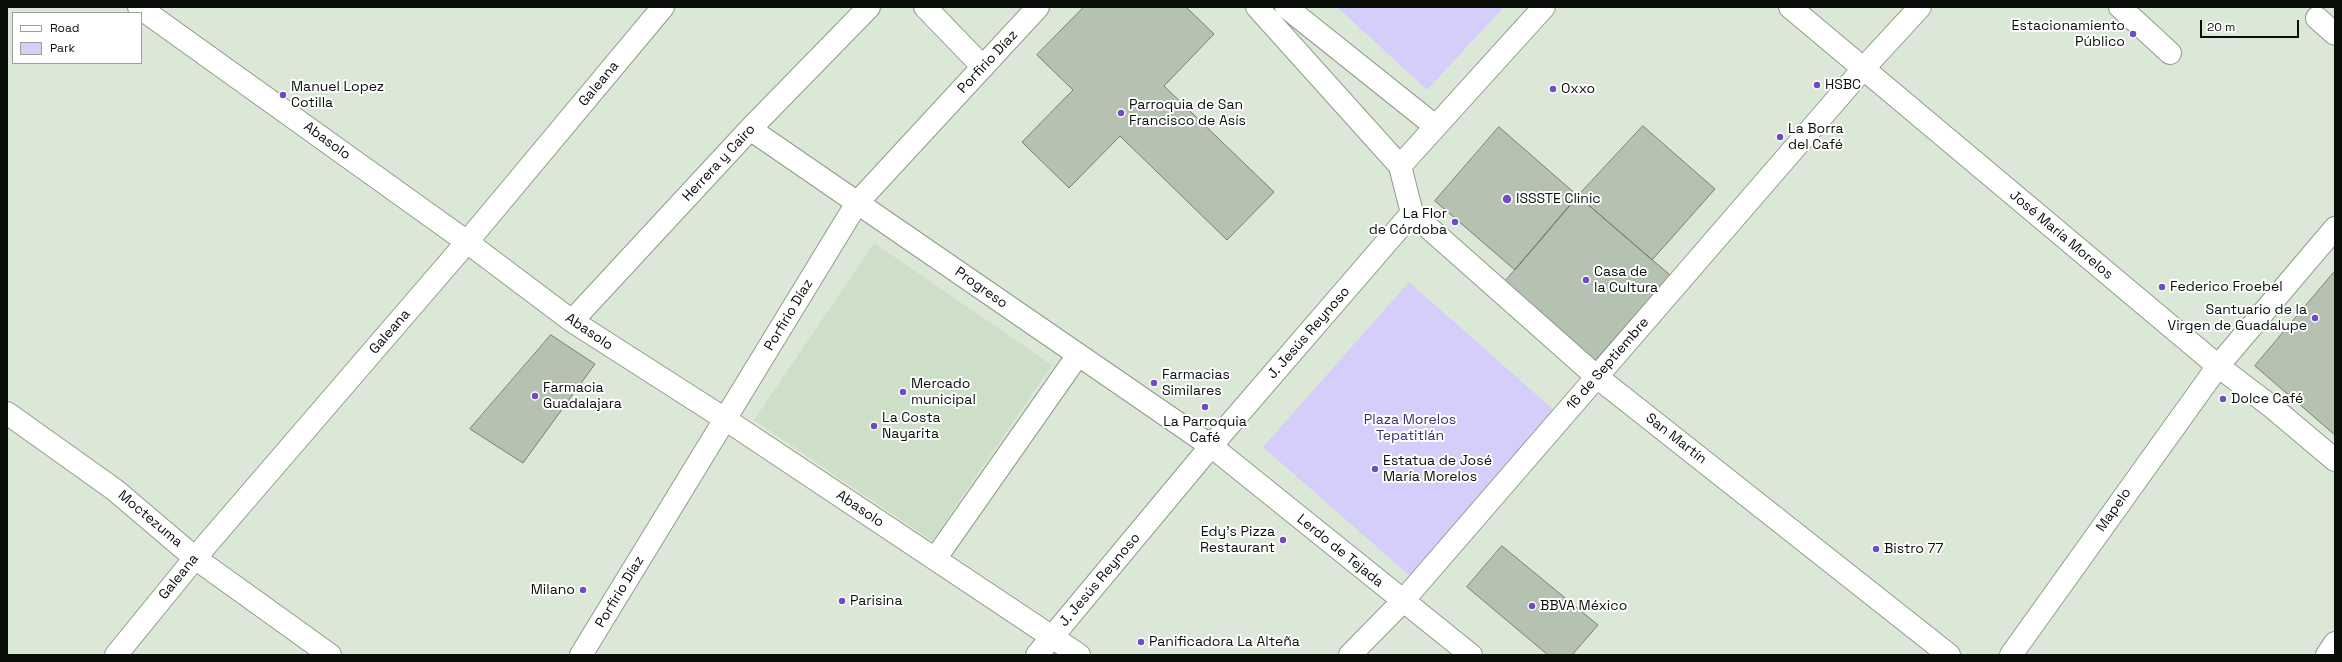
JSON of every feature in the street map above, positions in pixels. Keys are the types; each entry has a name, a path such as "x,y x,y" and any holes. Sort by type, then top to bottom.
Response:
{"street":[{"name":"Abasolo","path":"139,7 467,242 572,322 725,419 1079,655"},
{"name":"Galeana","path":"116,655 195,558 467,242 663,7"},
{"name":"Herrera y Cairo","path":"572,322 750,129 869,7"},
{"path":"925,7 983,67"},
{"name":"Porfirio Díaz","path":"581,655 858,203 1038,7"},
{"path":"1257,7 1400,166 1412,213"},
{"path":"1286,7 1435,126"},
{"path":"1400,166 1544,7"},
{"name":"José María Morelos","path":"1790,7 2218,366 2272,407 2335,460"},
{"name":"16 de Septiembre","path":"1350,655 1402,602 1863,69 1920,7"},
{"path":"2120,7 2170,53"},
{"path":"2317,18 2335,34"},
{"name":"Progreso","path":"750,129 1211,446"},
{"name":"San Martín","path":"1412,213 1597,377 1949,655"},
{"name":"J. Jesús Reynoso","path":"1037,655 1211,446 1412,213"},
{"name":"Mapelo","path":"2011,655 2218,366 2335,228"},
{"path":"936,559 1078,355"},
{"name":"Moctezuma","path":"7,413 115,490 195,558 330,655"},
{"name":"Lerdo de Tejada","path":"1211,446 1402,602 1471,655"},
{"path":"2327,655 2335,643"}],"shaded area":[{"name":"Mercado municipal","path":"874,243 1052,365 932,541 754,420"}],"green space":[{"path":"1337,7 1504,7 1427,90"},
{"name":"Plaza Morelos Tepatitlán","path":"1409,282 1555,411 1410,576 1263,447"}],"building":[{"name":"Parroquia de San Francisco de Asís","path":"1084,7 1186,7 1214,34 1164,86 1274,192 1227,240 1120,136 1069,188 1022,142 1073,90 1037,55"},
{"path":"1643,126 1715,189 1652,260 1578,196"},
{"name":"ISSSTE Clinic","path":"1499,127 1578,196 1515,270 1435,201"},
{"name":"Casa de la Cultura","path":"1578,196 1670,275 1593,363 1503,284"},
{"name":"Santuario de la Virgen de Guadalupe","path":"2335,271 2335,435 2255,366"},
{"name":"Farmacia Guadalajara","path":"551,335 595,364 523,463 470,429"},
{"name":"BBVA México","path":"1502,546 1598,625 1572,655 1548,655 1467,587"}],"place":[{"name":"Estacionamiento Público","path":"2133,34"},
{"name":"HSBC","path":"1817,85"},
{"name":"Oxxo","path":"1553,89"},
{"name":"Manuel Lopez Cotilla","path":"283,95"},
{"name":"Parroquia de San Francisco de Asís","path":"1121,113"},
{"name":"La Borra del Café","path":"1780,137"},
{"name":"ISSSTE Clinic","path":"1507,199"},
{"name":"La Flor de Córdoba","path":"1455,222"},
{"name":"Casa de la Cultura","path":"1586,280"},
{"name":"Federico Froebel","path":"2162,287"},
{"name":"Santuario de la Virgen de Guadalupe","path":"2315,318"},
{"name":"Farmacias Similares","path":"1154,383"},
{"name":"Mercado municipal","path":"903,392"},
{"name":"Farmacia Guadalajara","path":"535,396"},
{"name":"Dolce Café","path":"2223,399"},
{"name":"La Parroquia Café","path":"1205,407"},
{"name":"La Costa Nayarita","path":"874,426"},
{"name":"Estatua de José María Morelos","path":"1375,469"},
{"name":"Edy's Pizza Restaurant","path":"1283,540"},
{"name":"Bistro 77","path":"1876,549"},
{"name":"Milano","path":"583,590"},
{"name":"Parisina","path":"842,601"},
{"name":"BBVA México","path":"1532,606"},
{"name":"Panificadora La Alteña","path":"1141,642"}]}
